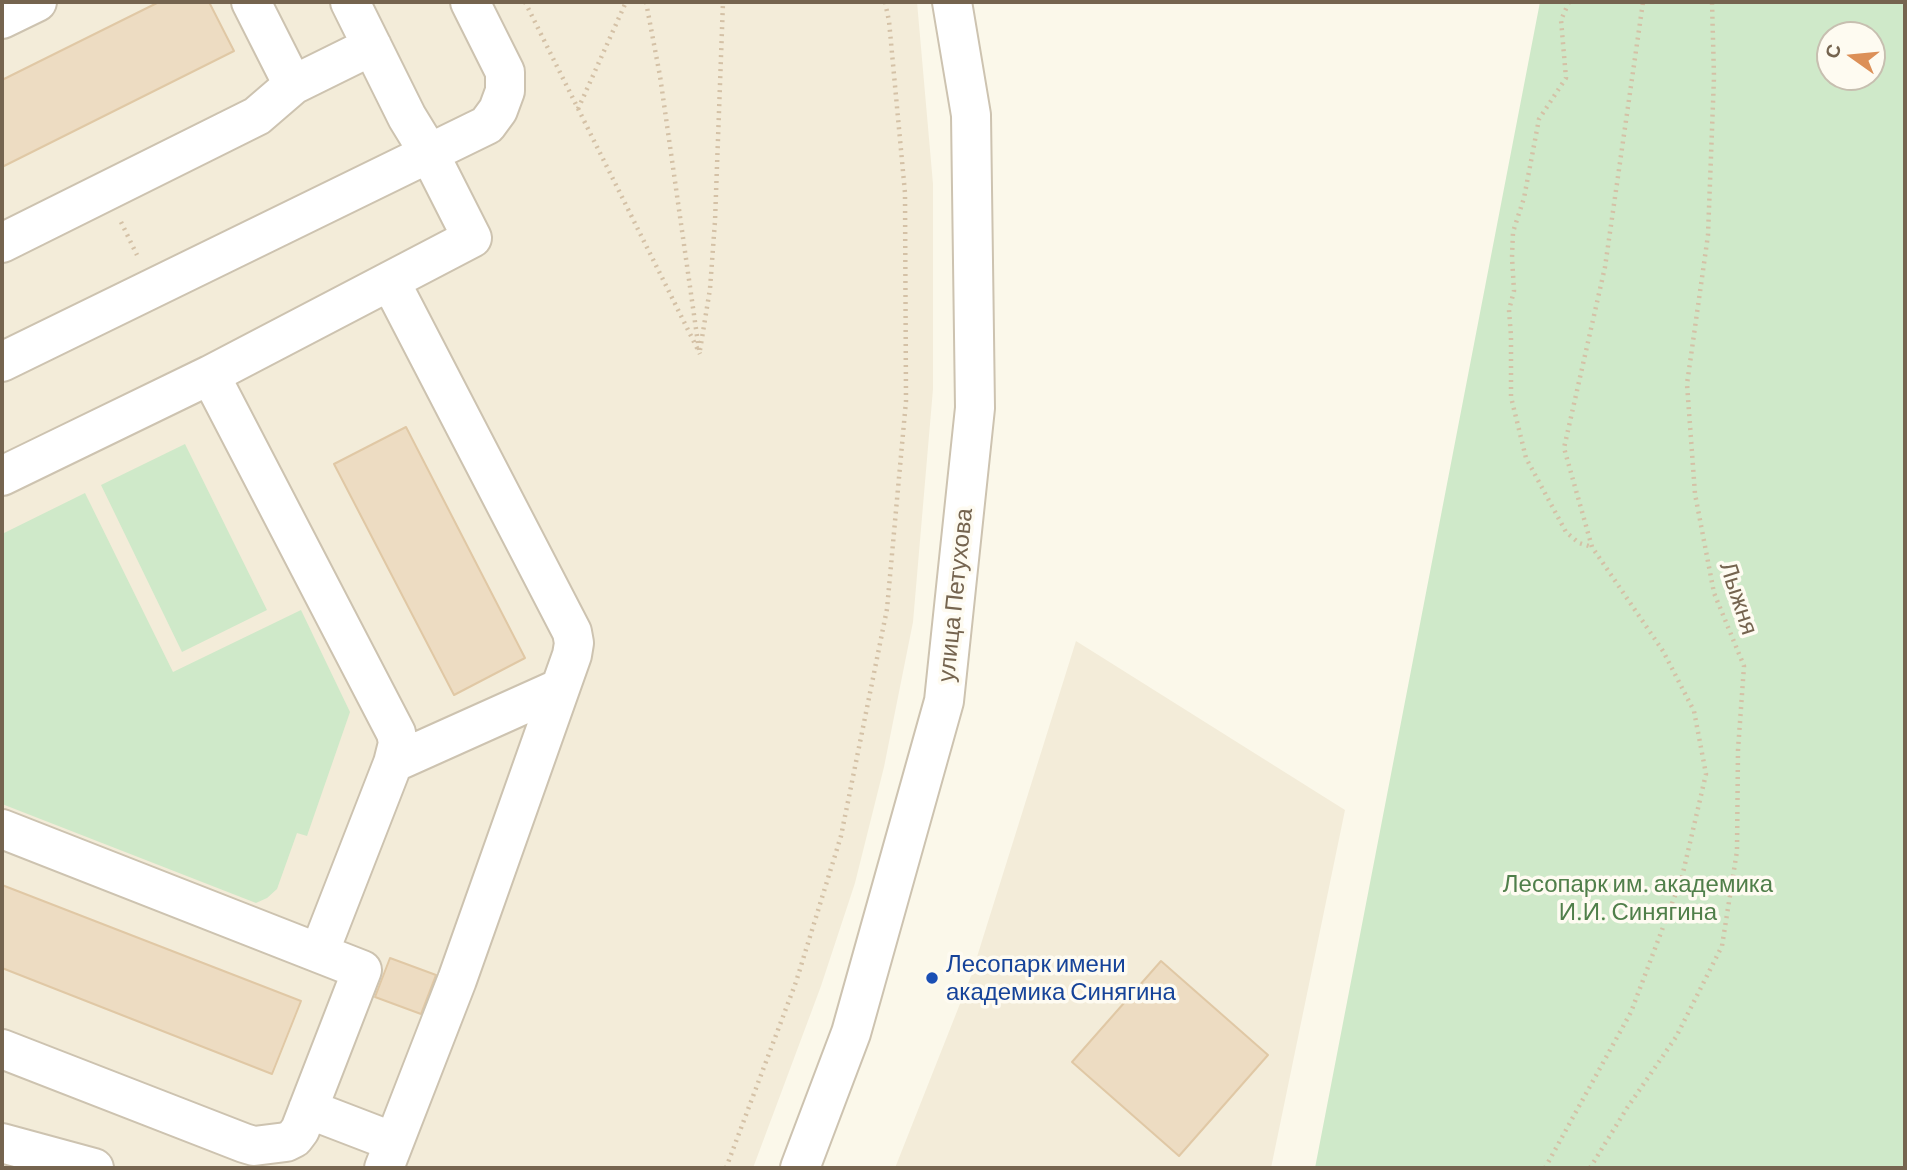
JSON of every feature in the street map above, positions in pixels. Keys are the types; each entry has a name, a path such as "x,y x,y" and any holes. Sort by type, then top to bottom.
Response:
{"street":[{"path":"251,2 293,85"},
{"path":"2,476 210,375 472,238 429,153 407,117 350,2"},
{"path":"2,362 487,125 498,110 505,91 505,72 470,2"},
{"name":"улица Петухова","path":"800,1168 851,1033 944,701 975,408 971,116 952,2"},
{"path":"2,243 257,116 293,85 372,46"},
{"path":"308,1109 389,1155 457,980 574,643 572,632 390,281"},
{"path":"210,375 396,733 398,743 393,763 319,953"},
{"path":"393,763 560,688"},
{"path":"2,829 362,970 308,1109 294,1139 286,1142 254,1146 2,1049"},
{"path":"2,1143 94,1168"}],"path":[{"path":"525,2 700,354"},
{"path":"578,108 626,2"},
{"path":"646,2 660,76 700,354"},
{"path":"700,354 713,248 723,2"},
{"path":"726,1168 796,982 841,836 887,609 906,401 905,192 885,2"},
{"path":"1569,2 1561,20 1566,78 1539,119 1524,198 1513,232 1514,291 1509,310 1511,397 1525,458 1566,532 1579,543 1592,547"},
{"path":"1545,1168 1631,1012 1682,877 1706,774 1694,711 1663,651 1592,547 1564,448 1605,267 1643,2"},
{"name":"Лыжня","path":"1590,1168 1676,1037 1722,946 1737,851 1738,750 1744,666 1714,593 1695,494 1687,384 1708,235 1714,77 1712,2"},
{"path":"106,191 153,288"}],"shaded area":[{"path":"2,2 917,2 933,184 933,389 913,622 884,767 855,883 821,986 753,1168 2,1168"},
{"path":"1076,641 1345,810 1271,1168 895,1168 971,976"}],"green space":[{"name":"Лесопарк им. академика И.И. Синягина","path":"1540,2 1905,2 1905,1168 1315,1168"},
{"path":"185,444 267,610 182,652 101,485"},
{"path":"85,493 173,672 301,610 350,712 307,836 297,833 277,889 256,903 2,804 2,534"}],"building":[{"path":"159,2 209,2 234,51 2,167 2,80"},
{"path":"406,427 525,658 454,695 334,464"},
{"path":"2,885 301,1001 272,1074 2,968"},
{"path":"390,958 436,975 421,1014 375,997"},
{"path":"1161,961 1268,1055 1179,1156 1072,1062"}],"place":[{"name":"Лесопарк имени академика Синягина","path":"932,978"}]}
